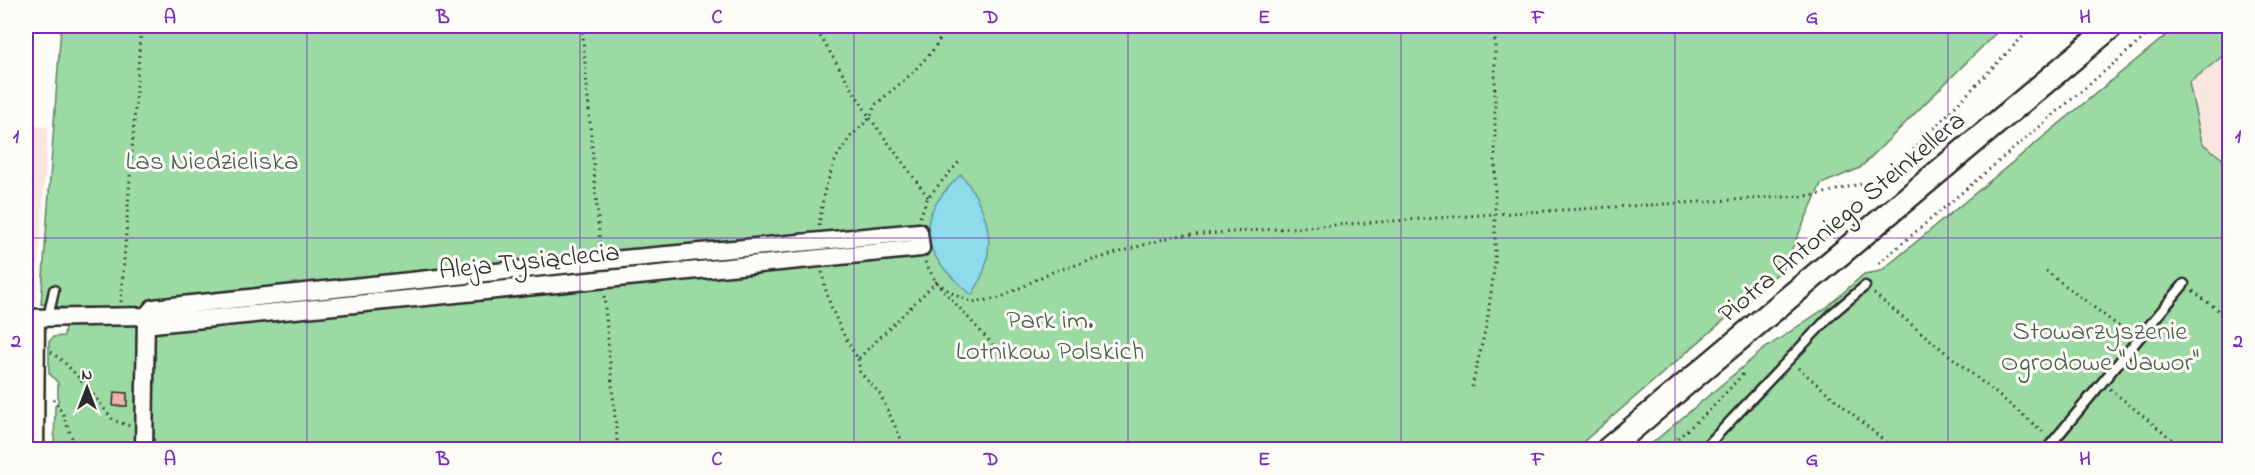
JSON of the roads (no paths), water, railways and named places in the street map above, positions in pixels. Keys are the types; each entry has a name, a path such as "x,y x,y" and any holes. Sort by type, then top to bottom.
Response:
{"street":[{"name":"Piotra Antoniego Steinkellera","path":"1607,450 2112,26"},
{"name":"Aleja Tysiąclecia","path":"37,318 146,316 153,308 601,261 920,240 603,279 153,324 146,316"},
{"path":"144,450 146,316"},
{"path":"35,450 37,318"}],"lane":[{"path":"2046,450 2184,284"},
{"path":"1703,450 1833,313 1864,286"},
{"path":"37,318 54,290"}],"water":[{"path":"961,174 979,203 988,233 989,248 986,263 981,279 972,295 938,261 929,240 928,228 932,210"}],"park label":[{"name":"Las Niedzieliska","path":"212,160"},
{"name":"Park im. Lotnikow Polskich","path":"1050,334"},
{"name":"Stowarzyszenie Ogrodowe \"Jawor\"","path":"2100,346"}]}
